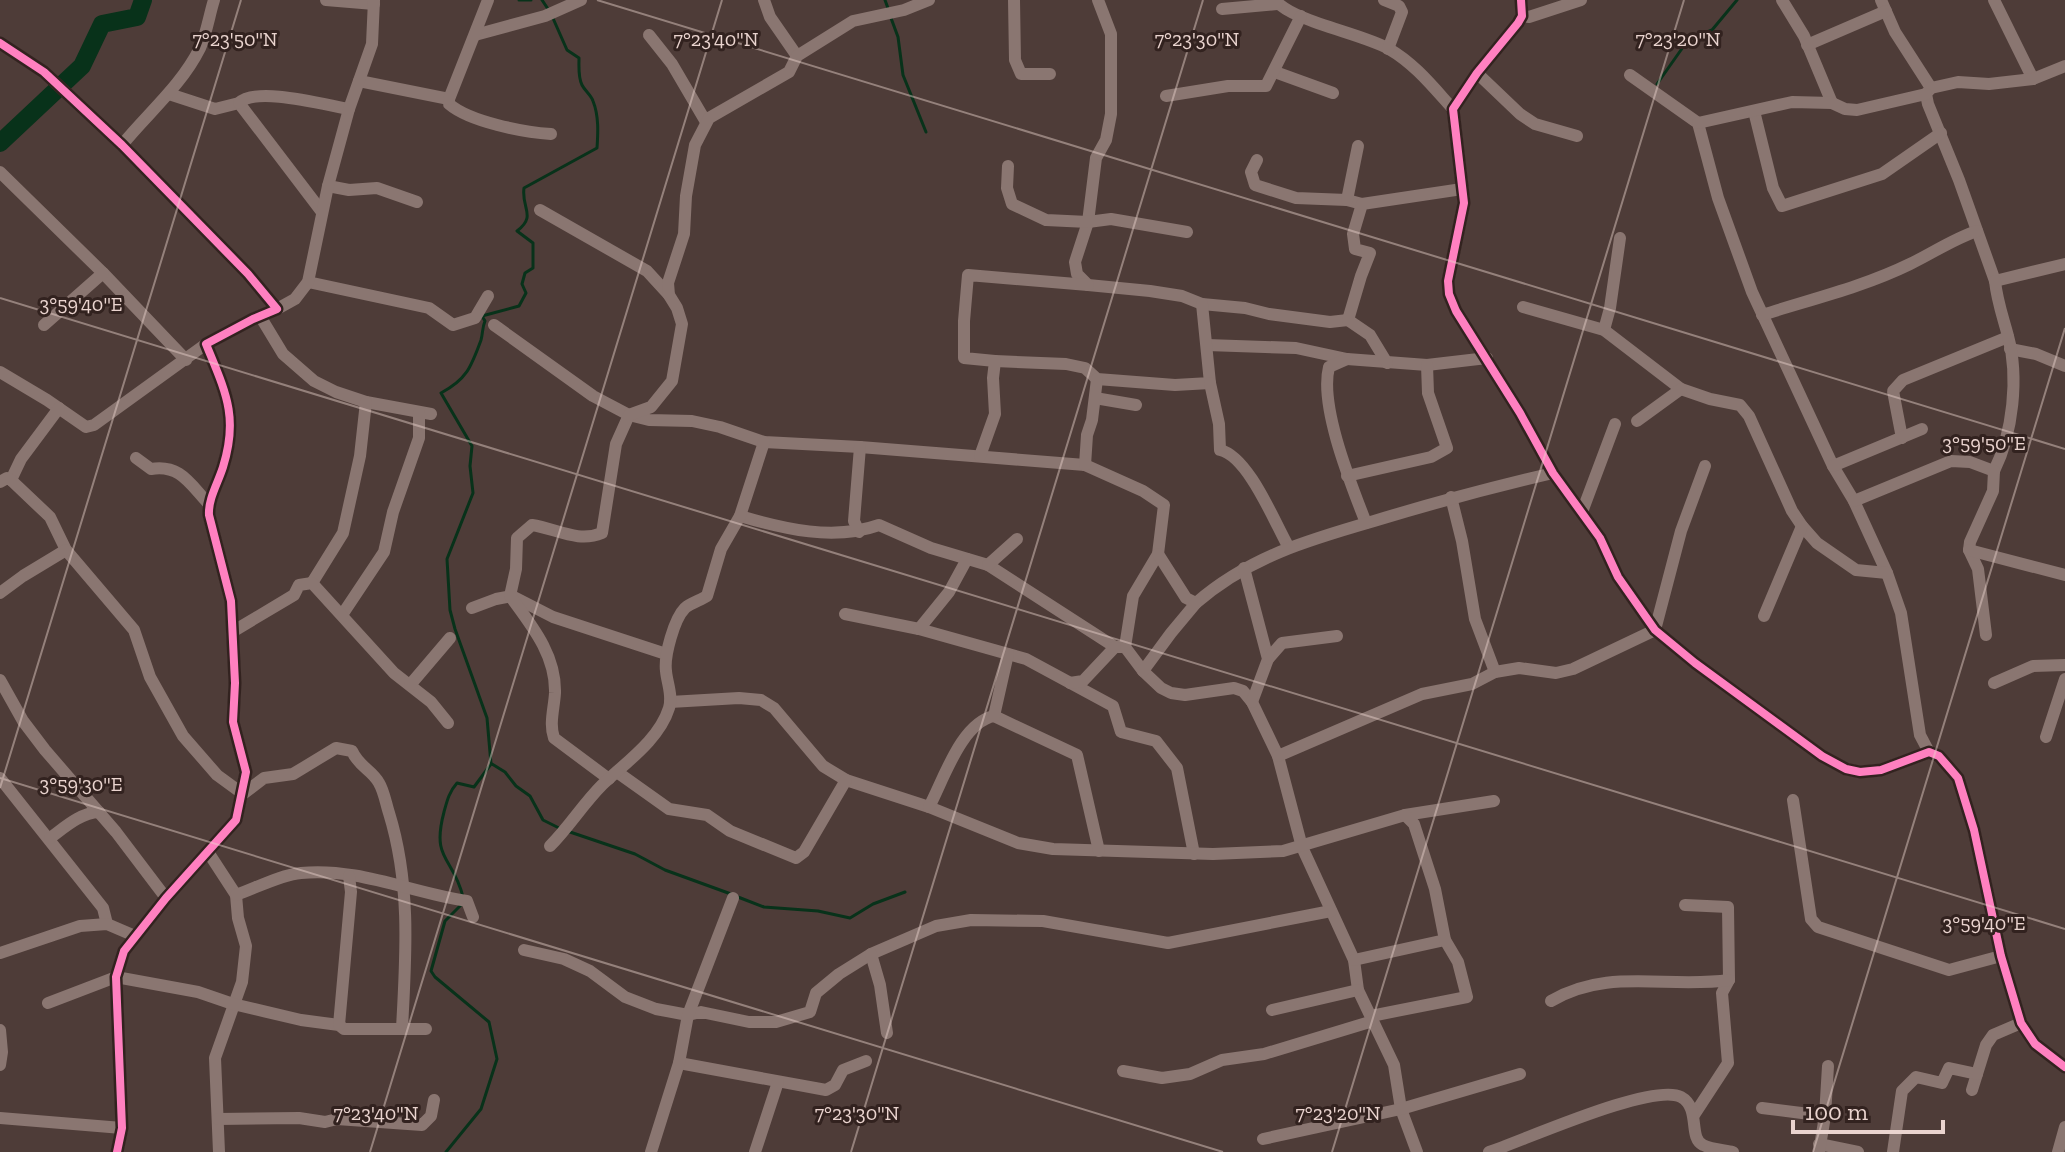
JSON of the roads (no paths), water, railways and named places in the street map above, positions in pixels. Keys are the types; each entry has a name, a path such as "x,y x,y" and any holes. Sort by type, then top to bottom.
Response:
{"street":[{"path":"122,145 169,94 198,51 207,31 214,0"},
{"path":"0,372 86,427 94,425 206,344 295,299 308,282 328,186 349,109 372,44 374,2 326,0"},
{"path":"488,0 449,104 460,113 530,133 551,134"},
{"path":"475,35 550,13 581,0"},
{"path":"764,0 770,17 797,56"},
{"path":"669,295 668,283 684,234 692,157 709,118 789,72 797,56 853,21 904,10 929,0"},
{"path":"1014,0 1015,60 1021,74 1050,74"},
{"path":"1088,285 1077,274 1075,262 1088,222 1096,158 1106,140 1111,114 1111,34 1098,0"},
{"path":"1384,0 1399,6 1402,12 1388,49"},
{"path":"1453,109 1477,73 1513,32 1522,16 1521,0"},
{"path":"1522,16 1529,17 1581,0"},
{"path":"1782,0 1796,20 1832,103"},
{"path":"1994,0 2033,79"},
{"path":"1222,9 1276,2 1301,16 1388,49 1417,70 1453,109 1464,203 1450,265 1449,294 1456,311 1487,358 1553,473 1600,538 1618,577 1655,630 1822,756 1846,769 1860,772 1881,770 1929,752"},
{"path":"1807,45 1884,5 1895,32 1929,91 1928,104 1995,281 1997,304 2009,343 2012,404 2003,454 1994,471 1993,491 1969,550 1978,569 1986,635"},
{"path":"1166,96 1228,86 1266,86 1301,16"},
{"path":"649,35 672,64 706,122"},
{"path":"0,43 44,72 122,145 248,274 277,309"},
{"path":"1698,123 1792,102 1832,103 1857,110 1958,82 1989,84 2033,79 2065,66"},
{"path":"1275,72 1333,93"},
{"path":"1477,73 1535,124 1577,136"},
{"path":"1630,75 1698,123 1736,254 1833,466 1854,501 1887,573 1901,613 1920,735 1929,752 1939,756 1958,778 1974,830 2001,956 2021,1023 2035,1044 2065,1067"},
{"path":"359,81 449,99"},
{"path":"169,94 215,109 239,103 245,97 266,95 349,109"},
{"path":"239,103 322,212"},
{"path":"1754,111 1773,188 1782,206 1882,174 1941,133"},
{"path":"1347,200 1358,146"},
{"path":"1257,160 1251,172 1255,185 1296,198 1347,200 1362,204 1462,189"},
{"path":"1008,166 1007,188 1012,204 1046,220 1088,222 1111,219 1187,232"},
{"path":"0,172 186,360"},
{"path":"328,186 349,190 377,188 417,202"},
{"path":"1348,320 1370,253 1355,249 1353,234 1362,204"},
{"path":"540,210 647,271 669,295 682,324 672,381 651,407 629,415 616,444 602,533 590,538 532,525 517,538 516,569 510,596 539,634 554,670 551,728 554,738 669,809 707,815 730,831 796,858 804,852 846,780"},
{"path":"1762,315 1836,294 1911,264 1977,231"},
{"path":"1604,330 1620,238"},
{"path":"1995,281 2065,264"},
{"path":"44,325 103,273"},
{"path":"1210,383 1175,385 1097,379 1085,368 1066,364 964,358 968,275 1182,296 1202,304 1215,303 1269,314 1330,322 1348,320 1370,335 1387,363"},
{"path":"308,282 429,308 453,325 475,318 488,296"},
{"path":"1202,304 1220,450 1230,452 1242,463 1288,546"},
{"path":"1523,307 1604,330 1681,389 1710,399 1734,402 1745,409 1792,511 1802,526 1817,543 1856,570 1887,573"},
{"path":"260,316 283,354 314,381 366,402 425,414 393,512 384,552 342,615"},
{"path":"494,325 593,396 629,415 649,420 692,421 764,442 1085,465 1143,491 1164,505 1158,554 1133,596 1120,647 1083,681 1070,683"},
{"path":"1902,438 1893,391 1903,380 2009,343 2065,366"},
{"path":"117,1152 122,1128 116,977 124,951 166,898 236,820 246,772 233,722 235,683 231,601 208,503 217,487 230,444 231,424 226,395 206,344"},
{"path":"1207,345 1296,348 1347,359 1427,365 1487,358"},
{"path":"1347,359 1329,367 1325,379 1326,393 1347,476 1366,523"},
{"path":"980,456 995,414 995,361"},
{"path":"1347,476 1431,457 1447,448 1428,393 1427,365"},
{"path":"1085,465 1097,379"},
{"path":"1637,421 1681,389"},
{"path":"1095,398 1136,405"},
{"path":"232,632 294,595 299,585 312,583 343,533 360,456 366,402"},
{"path":"59,408 5,478 50,517 66,550 134,630 150,677 183,736 217,775 243,794"},
{"path":"1582,512 1615,424"},
{"path":"1833,466 1922,429"},
{"path":"550,846 568,829 600,787 659,727 670,702 666,654 685,608 707,596 721,549 740,516 764,442"},
{"path":"859,532 854,521 860,447"},
{"path":"136,458 151,469 165,466 178,471 208,503"},
{"path":"1854,501 1951,461 1970,462 1994,471"},
{"path":"1278,756 1422,694 1472,684 1495,672 1519,668 1556,673 1573,669 1655,630 1681,531 1705,466"},
{"path":"1143,671 1196,603 1244,568 1288,546 1451,497 1553,473"},
{"path":"1451,497 1475,619 1495,672"},
{"path":"740,516 800,532 859,532 879,525 931,548 988,565 1120,647 1161,688 1171,693 1185,695 1234,688 1243,691 1252,702 1278,756 1302,847 1354,960 1358,990 1394,1065 1401,1109 1417,1152"},
{"path":"1764,616 1802,526"},
{"path":"988,565 1017,539"},
{"path":"0,593 66,550"},
{"path":"1969,550 2065,575"},
{"path":"1158,554 1186,598 1196,603"},
{"path":"919,629 949,592 967,559"},
{"path":"1244,568 1268,659"},
{"path":"312,583 394,673 431,702 448,723"},
{"path":"472,608 510,596 553,617 666,654"},
{"path":"845,614 919,629 1026,659 1113,706 1121,732 1156,741 1177,768 1194,854"},
{"path":"1252,702 1268,659 1282,643 1337,636"},
{"path":"410,685 450,638"},
{"path":"994,716 1008,654"},
{"path":"1994,683 2033,666 2065,665"},
{"path":"2046,737 2065,679"},
{"path":"0,680 23,721 166,898"},
{"path":"670,702 739,698 761,700 774,708 823,766 846,780 929,807 1018,843 1099,851 1194,854 1283,851 1405,815 1494,801"},
{"path":"929,807 963,738 975,724 994,716 1077,755 1099,851"},
{"path":"243,794 264,778 293,774 336,748 352,751 356,762 379,783 395,834 404,888 406,951 402,1028"},
{"path":"0,778 103,908 107,924"},
{"path":"1793,800 1811,919 1818,927 1949,970 2001,956"},
{"path":"50,838 90,812 99,812"},
{"path":"1123,1071 1162,1078 1190,1074 1222,1060 1264,1054 1372,1018 1467,997 1458,962 1445,940 1435,889 1414,824 1405,815"},
{"path":"208,852 236,895 238,918 246,946 242,982 215,1058 219,1152"},
{"path":"236,895 297,873 349,876 461,900 473,917"},
{"path":"339,1025 351,892 349,876"},
{"path":"651,1152 679,1063 688,1015 733,898"},
{"path":"1685,905 1728,907 1729,980 1722,993 1728,1063 1694,1115"},
{"path":"524,950 564,959 600,977 625,997 656,1009 688,1015 701,1012 749,1022 776,1022 810,1012 816,993 871,954 936,926 971,920 1043,921 1168,943 1331,911"},
{"path":"0,953 80,926 107,924 135,936"},
{"path":"1354,960 1445,940"},
{"path":"871,954 880,985 887,1033"},
{"path":"48,1003 116,977 198,992 233,1004 301,1020 339,1025 344,1029 426,1029"},
{"path":"1551,1001 1568,992 1609,981 1711,983 1729,980"},
{"path":"1272,1010 1358,990"},
{"path":"1972,1090 1986,1045 1993,1035 2021,1023"},
{"path":"0,1030 0,1065"},
{"path":"679,1063 826,1090 835,1085 843,1070 866,1061"},
{"path":"1828,1066 1825,1116 1819,1148 1858,1152"},
{"path":"1893,1152 1902,1091 1916,1077 1942,1083 1949,1068 1977,1074"},
{"path":"1263,1139 1401,1109 1520,1074"},
{"path":"755,1152 778,1082"},
{"path":"1489,1152 1654,1094 1674,1094 1685,1099 1694,1115 1696,1139 1703,1145 1733,1152"},
{"path":"218,1119 299,1118 325,1122 337,1119 422,1125 431,1116 434,1100"},
{"path":"1762,1108 1825,1116"},
{"path":"0,1118 122,1128"},
{"path":"2058,1152 2065,1127"}],"waterway":[{"path":"0,143 82,66 102,24 137,17 143,0"},
{"path":"519,0 531,0"},
{"path":"542,0 548,9"},
{"path":"885,0 889,11"},
{"path":"1657,84 1688,40 1712,30 1737,0"},
{"path":"463,897 442,850 440,840 444,812 457,783 474,787 491,764 487,718 450,610 447,559 473,493 470,466 472,446 441,393 457,383 471,365 482,337 485,321 482,316 519,306 526,293 522,284 525,273 533,268 533,243 517,231 527,216 524,188 597,148 596,113 592,99 581,82 579,58 567,50 552,16"},
{"path":"891,18 898,37 903,75 926,132"},
{"path":"492,764 530,796 543,820 559,828"},
{"path":"570,832 635,854 665,870 731,894"},
{"path":"738,897 764,907 818,911 850,918 873,904 905,892"},
{"path":"446,1152 481,1109 497,1059 489,1022 431,971 445,921 462,904"}]}
